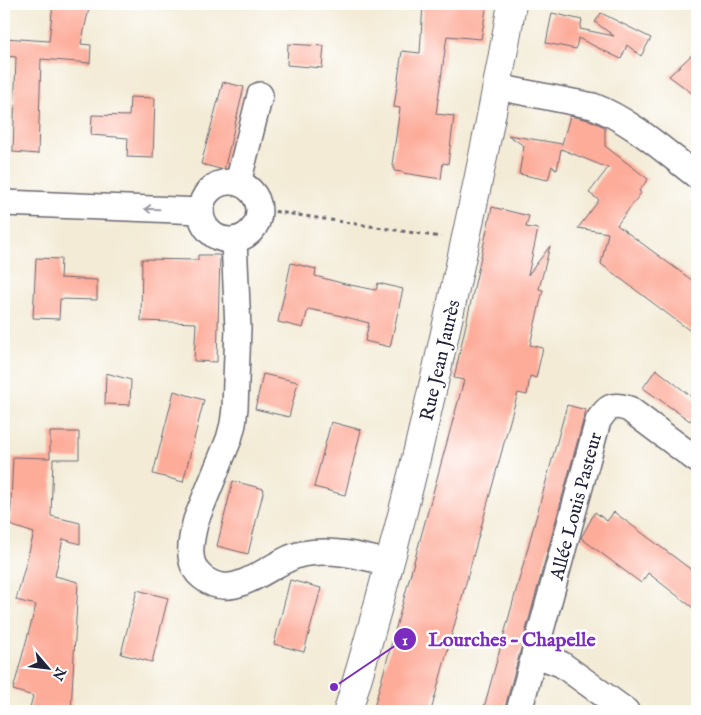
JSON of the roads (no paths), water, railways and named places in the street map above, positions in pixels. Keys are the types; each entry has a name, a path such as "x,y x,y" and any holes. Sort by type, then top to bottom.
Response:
{"street":[{"name":"Rue Jean Jaurès","path":"348,711 421,439 490,130 512,4"},
{"path":"497,87 593,106 604,110 627,123 697,176"},
{"path":"238,183 260,95"},
{"path":"238,183 254,195 259,209 258,220 253,229 245,236 234,240 218,238 209,231 203,222 201,211 203,200 210,190 220,184 238,183"},
{"path":"4,204 201,211"},
{"path":"234,240 238,328 235,408 229,439 194,527 190,544 190,556 194,566 199,575 207,582 225,588 240,584 292,556 316,552 345,553 389,563"},
{"name":"Allée Louis Pasteur","path":"519,711 598,421 603,413 613,406 629,409 697,460"},
{"path":"534,654 551,659 573,672 626,711"}],"place":[{"name":"Lourches – Chapelle","path":"334,687"}]}
